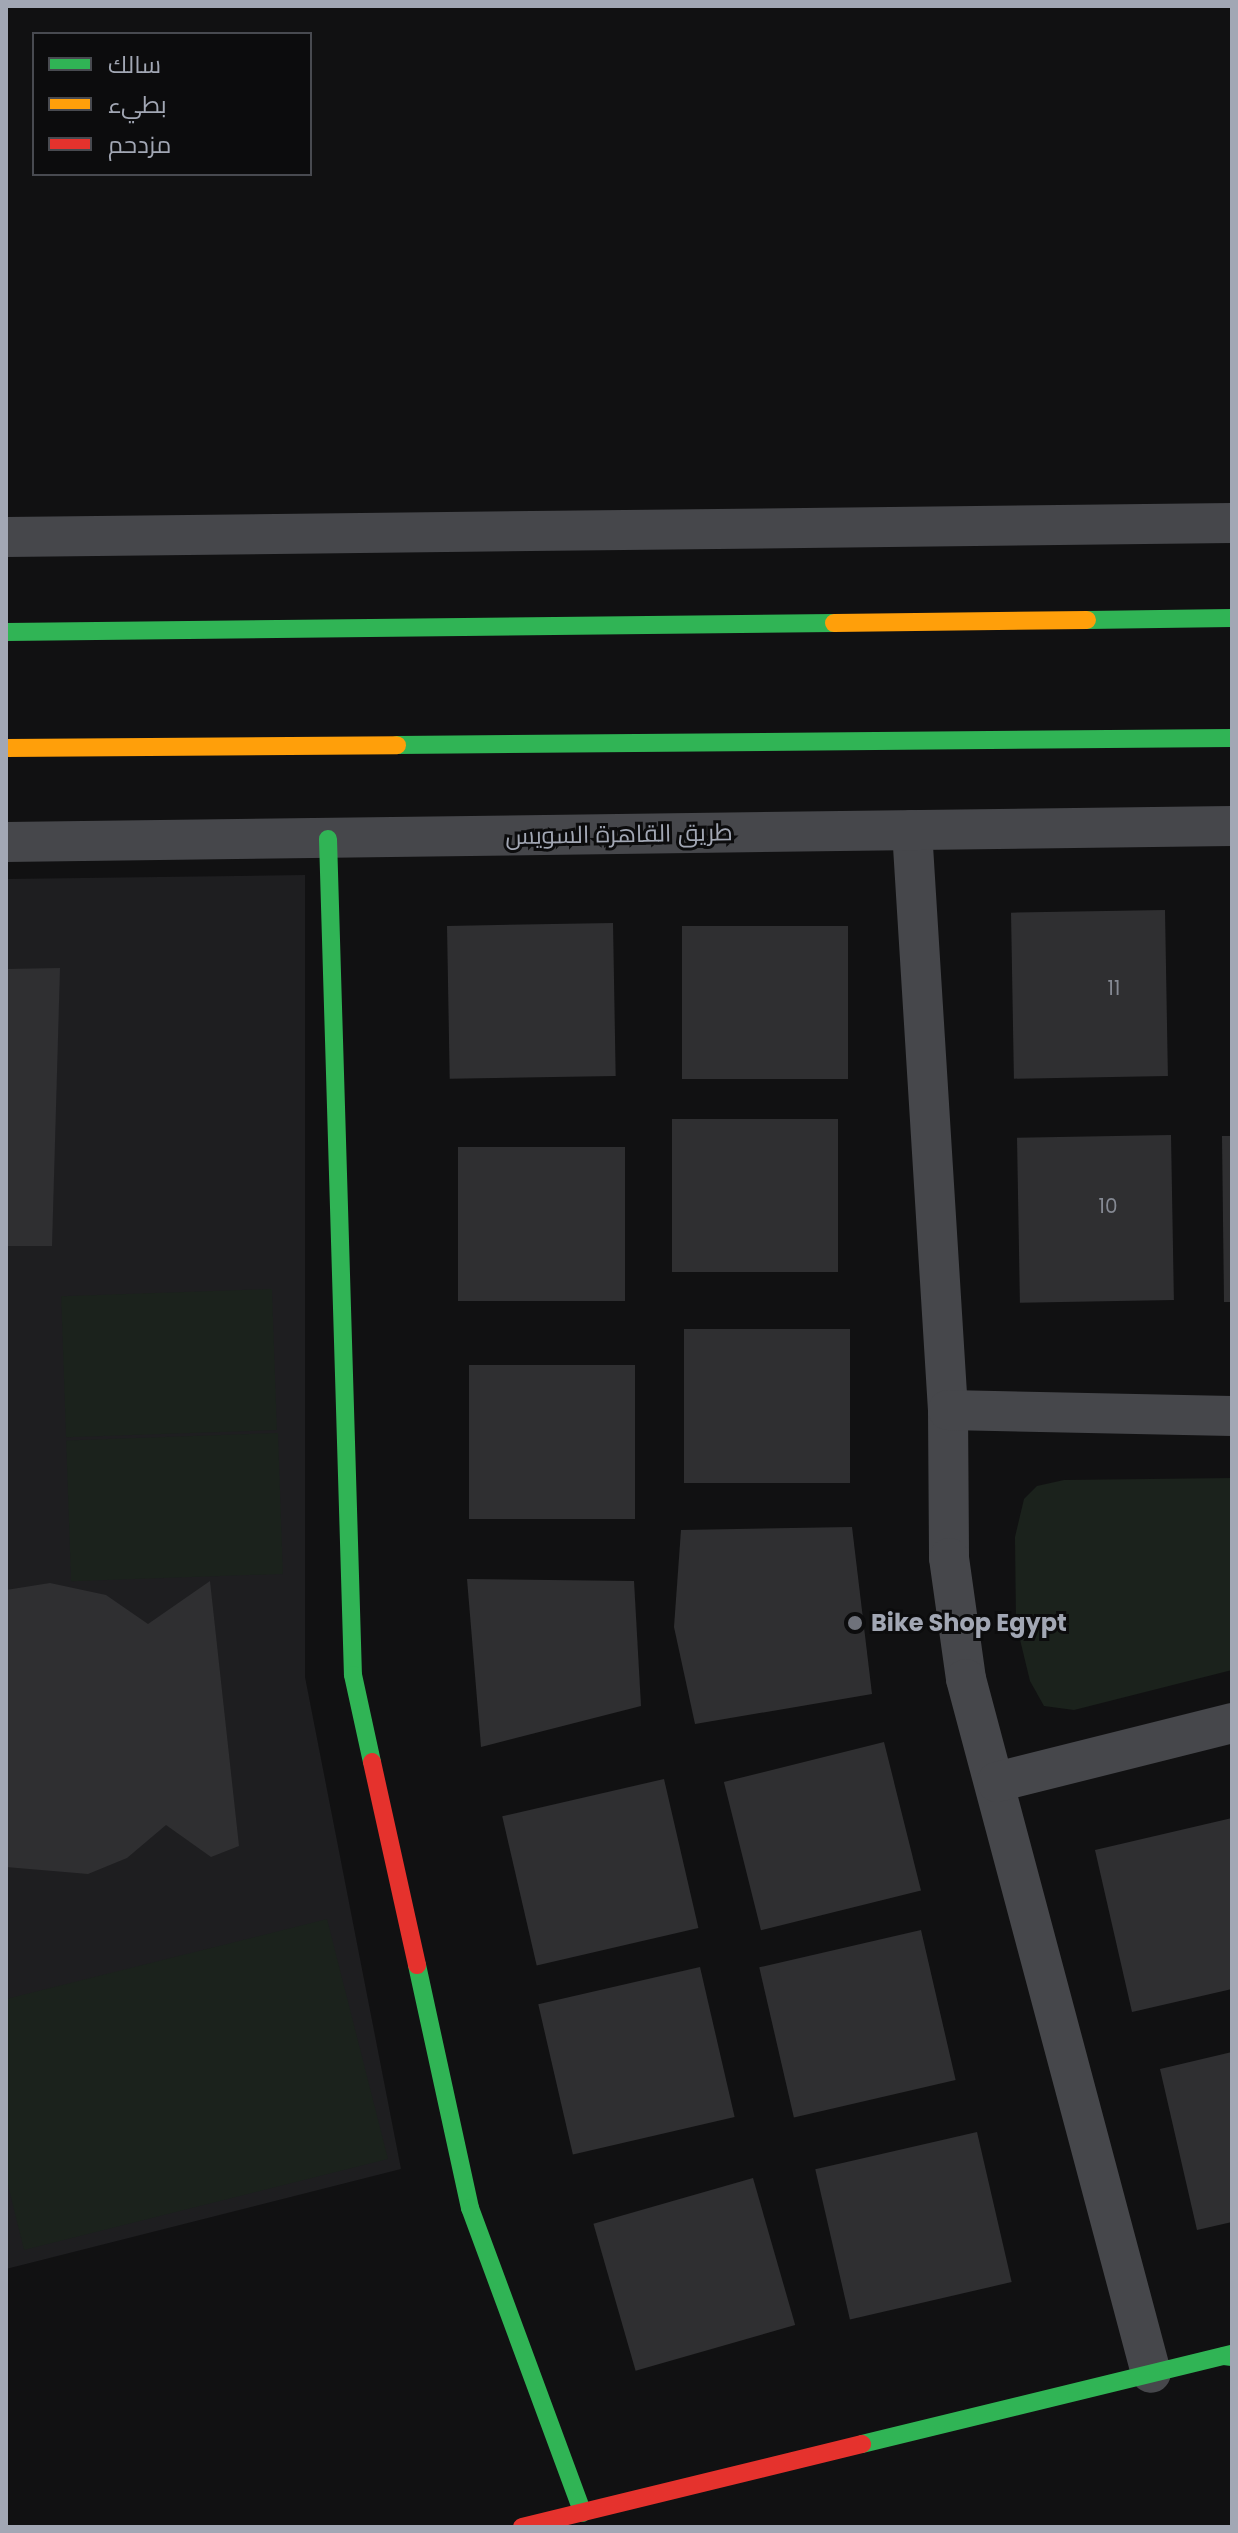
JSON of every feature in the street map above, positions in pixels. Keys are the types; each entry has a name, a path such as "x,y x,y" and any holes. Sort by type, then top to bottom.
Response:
{"main road":[{"path":"6,632 1232,618"},
{"path":"6,748 1232,738"},
{"path":"328,839 353,1675 470,2208 583,2513"},
{"path":"522,2527 1229,2356"}],"street":[{"path":"6,537 1232,523"},
{"name":"طريق القاهرة السويس","path":"6,842 1232,826"},
{"path":"912,830 948,1410 949,1558 966,1679 997,1782 1151,2373"},
{"path":"948,1410 1232,1416"},
{"path":"997,1782 1232,1723"}],"shaded area":[{"path":"305,875 305,1677 401,2169 6,2269 6,879"},
{"path":"272,1289 277,1430 66,1437 61,1296"},
{"path":"278,1433 283,1574 71,1581 66,1440"},
{"path":"1232,1478 1232,1670 1074,1710 1044,1706 1030,1681 1016,1623 1015,1537 1024,1499 1037,1486 1064,1480"},
{"path":"327,1919 388,2159 24,2250 6,2177 6,1999"}],"building":[{"path":"1165,910 1168,1076 1014,1079 1011,913"},
{"path":"613,923 616,1076 450,1079 447,926"},
{"path":"682,926 848,926 848,1079 682,1079"},
{"path":"60,968 52,1246 6,1246 6,969"},
{"path":"672,1119 838,1119 838,1272 672,1272"},
{"path":"1171,1135 1174,1300 1020,1303 1017,1138"},
{"path":"1222,1136 1232,1136 1232,1302 1224,1302"},
{"path":"458,1147 625,1147 625,1301 458,1301"},
{"path":"684,1329 850,1329 850,1483 684,1483"},
{"path":"469,1365 635,1365 635,1519 469,1519"},
{"path":"852,1527 872,1694 695,1724 674,1627 681,1530"},
{"path":"467,1579 634,1581 641,1706 481,1747"},
{"path":"210,1581 239,1846 211,1857 166,1825 127,1858 88,1874 6,1867 6,1590 50,1583 106,1595 148,1624"},
{"path":"884,1742 921,1890 761,1930 724,1782"},
{"path":"664,1779 698,1928 537,1965 502,1816"},
{"path":"1232,1818 1232,1989 1132,2012 1095,1850"},
{"path":"921,1930 956,2080 794,2117 759,1967"},
{"path":"700,1967 735,2117 573,2154 538,2004"},
{"path":"1232,2052 1232,2222 1197,2230 1160,2069"},
{"path":"977,2132 1012,2282 850,2319 815,2169"},
{"path":"753,2178 795,2325 636,2371 593,2224"}],"traffic: fast":[{"path":"1087,620 1232,618"},
{"path":"6,632 834,623"},
{"path":"397,745 1232,738"},
{"path":"328,839 353,1675 372,1762"},
{"path":"417,1965 470,2208 583,2513"},
{"path":"862,2444 1232,2354"},
{"path":"1224,2356 1232,2357"}],"traffic: slow":[{"path":"834,623 1087,620"},
{"path":"6,748 397,745"}],"traffic: jam":[{"path":"372,1762 417,1965"},
{"path":"522,2527 862,2444"}],"place":[{"name":"Bike Shop Egypt","path":"855,1623"}]}
